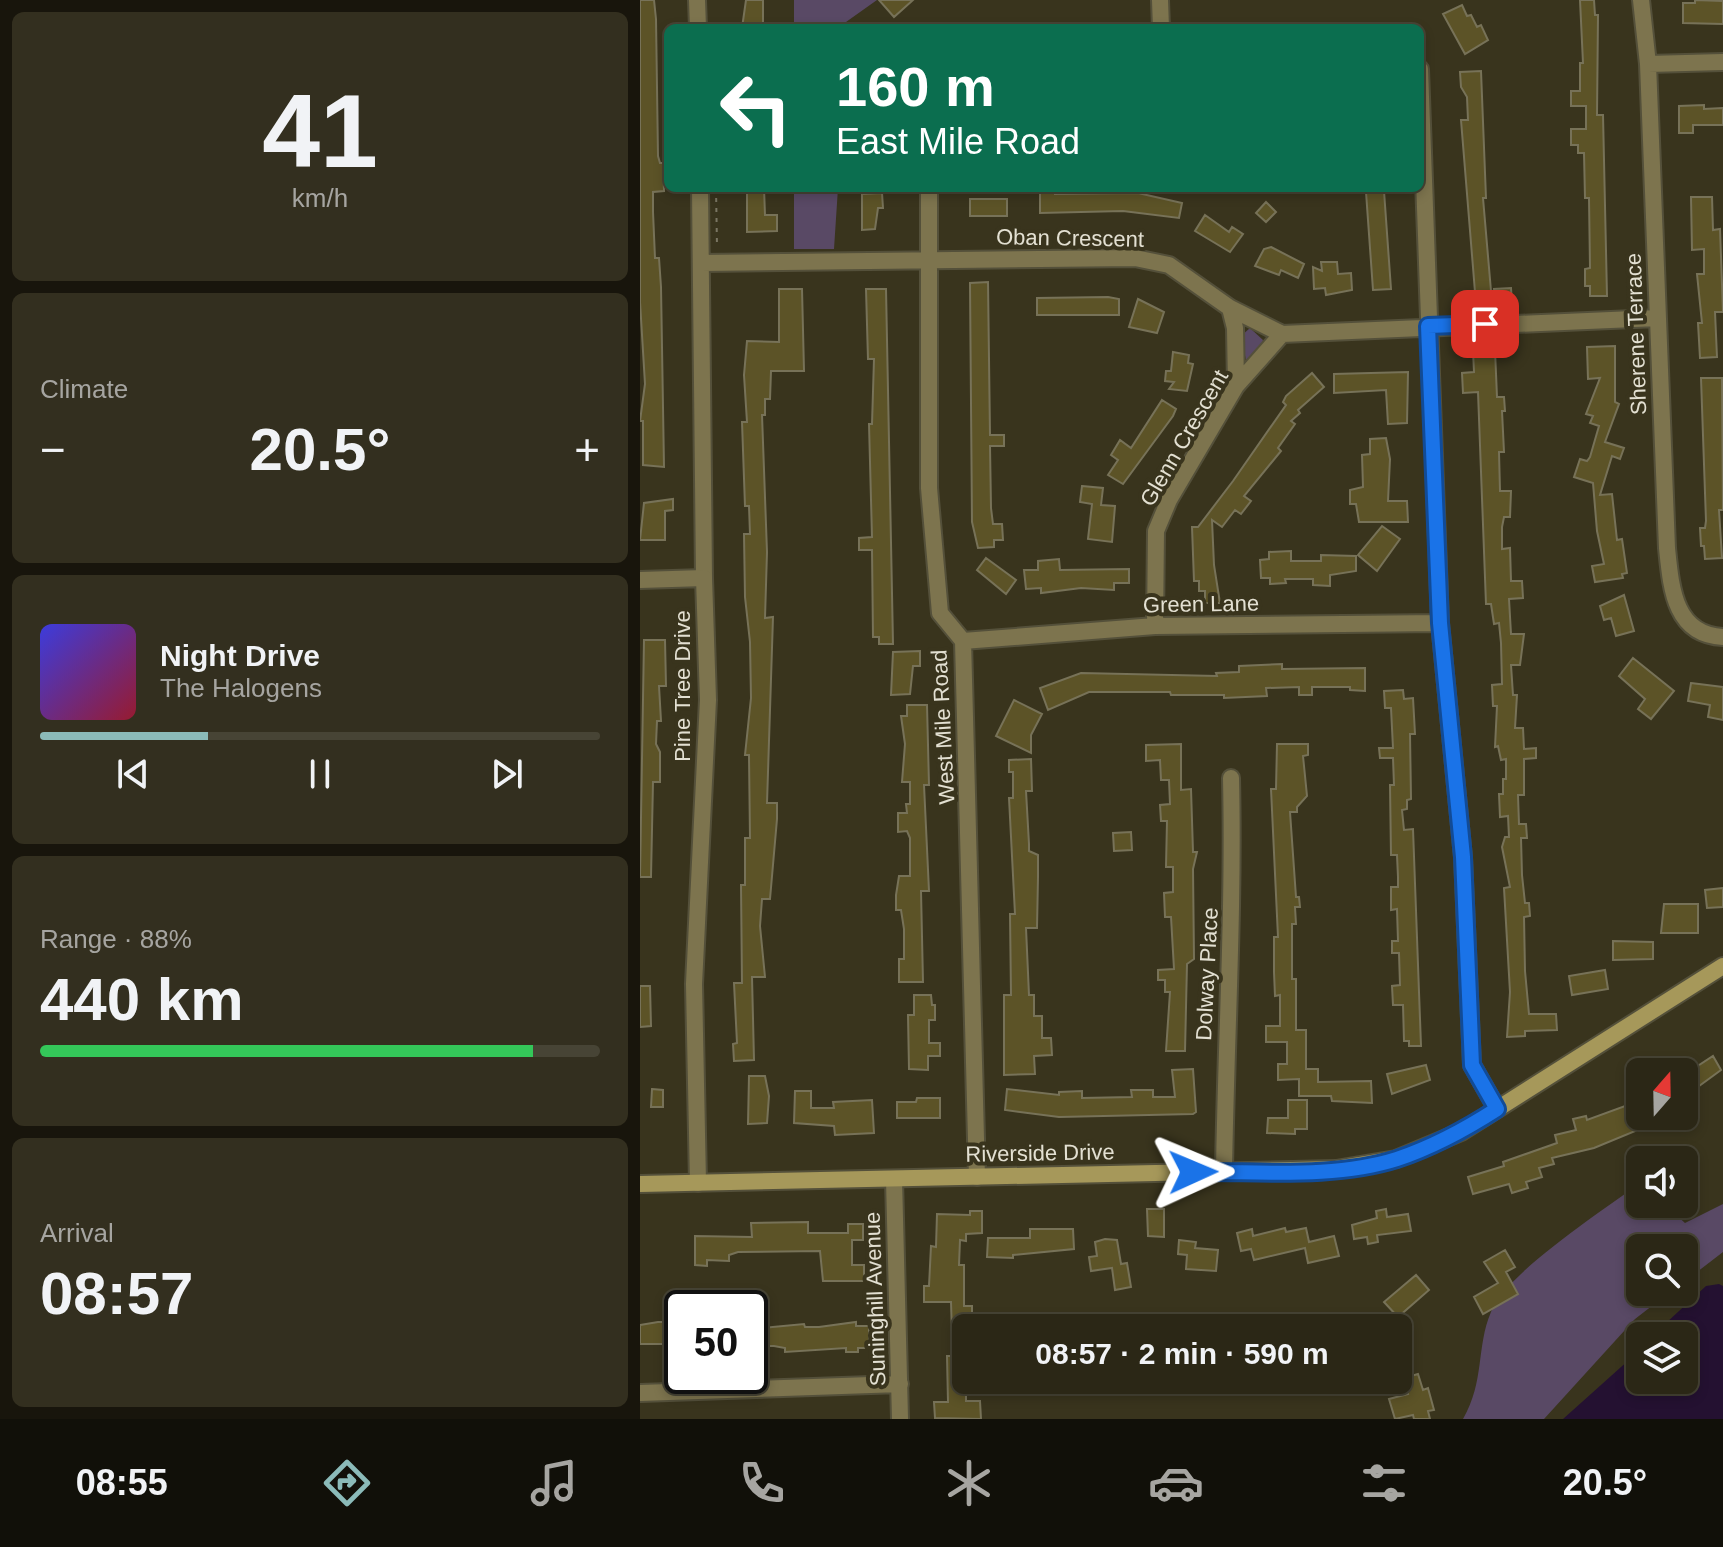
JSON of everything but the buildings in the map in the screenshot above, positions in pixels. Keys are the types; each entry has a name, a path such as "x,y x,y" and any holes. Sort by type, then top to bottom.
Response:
{"main road":[{"name":"Riverside Drive","path":"640,1184 1336,1169 1396,1159 1461,1132 1723,966"}],"street":[{"path":"697,0 698,24"},
{"path":"1160,0 1161,24"},
{"name":"Sherene Terrace","path":"1641,0 1648,64 1657,318 1672,594 1688,626 1712,637 1723,637"},
{"path":"1648,64 1723,62"},
{"name":"Pine Tree Drive","path":"698,1183 694,984 708,700 700,192"},
{"name":"West Mile Road","path":"929,192 929,488 940,613 963,641 977,1177"},
{"path":"1424,192 1440,623 1463,857 1472,1065 1497,1109"},
{"name":"Oban Crescent","path":"701,263 1135,258 1169,265 1230,308 1282,334 1657,318"},
{"path":"1230,308 1235,328 1236,386"},
{"name":"Glenn Crescent","path":"1155,626 1156,531 1169,500 1236,386 1282,334"},
{"path":"640,580 704,578"},
{"name":"Green Lane","path":"963,641 1155,626 1440,623"},
{"name":"Dolway Place","path":"1224,1171 1225,1028 1233,878 1231,778"},
{"name":"Suninghill Avenue","path":"894,1179 900,1419"},
{"path":"640,1393 900,1384"}],"path":[{"path":"716,192 717,254"}],"shaded area":[{"path":"794,0 877,0 846,24 794,24"},
{"path":"794,192 838,192 834,249 794,249"},
{"path":"1250,328 1263,340 1261,348 1246,360 1241,336"},
{"path":"1626,1193 1626,1218 1679,1218 1685,1223 1723,1204 1723,1252 1698,1271 1698,1234 1626,1234 1626,1306 1652,1306 1632,1322 1626,1322 1626,1329 1544,1419 1463,1419 1475,1391 1483,1338 1491,1312 1500,1296 1516,1279 1558,1243"},
{"path":"1706,1286 1723,1286 1723,1419 1563,1419 1626,1363 1626,1394 1698,1394 1698,1322 1667,1322 1684,1306 1698,1306 1698,1293"}],"route":[{"path":"1193,1172 1336,1169 1396,1159 1461,1132 1497,1109 1472,1065 1463,857 1440,623 1428,326 1485,324"}]}
